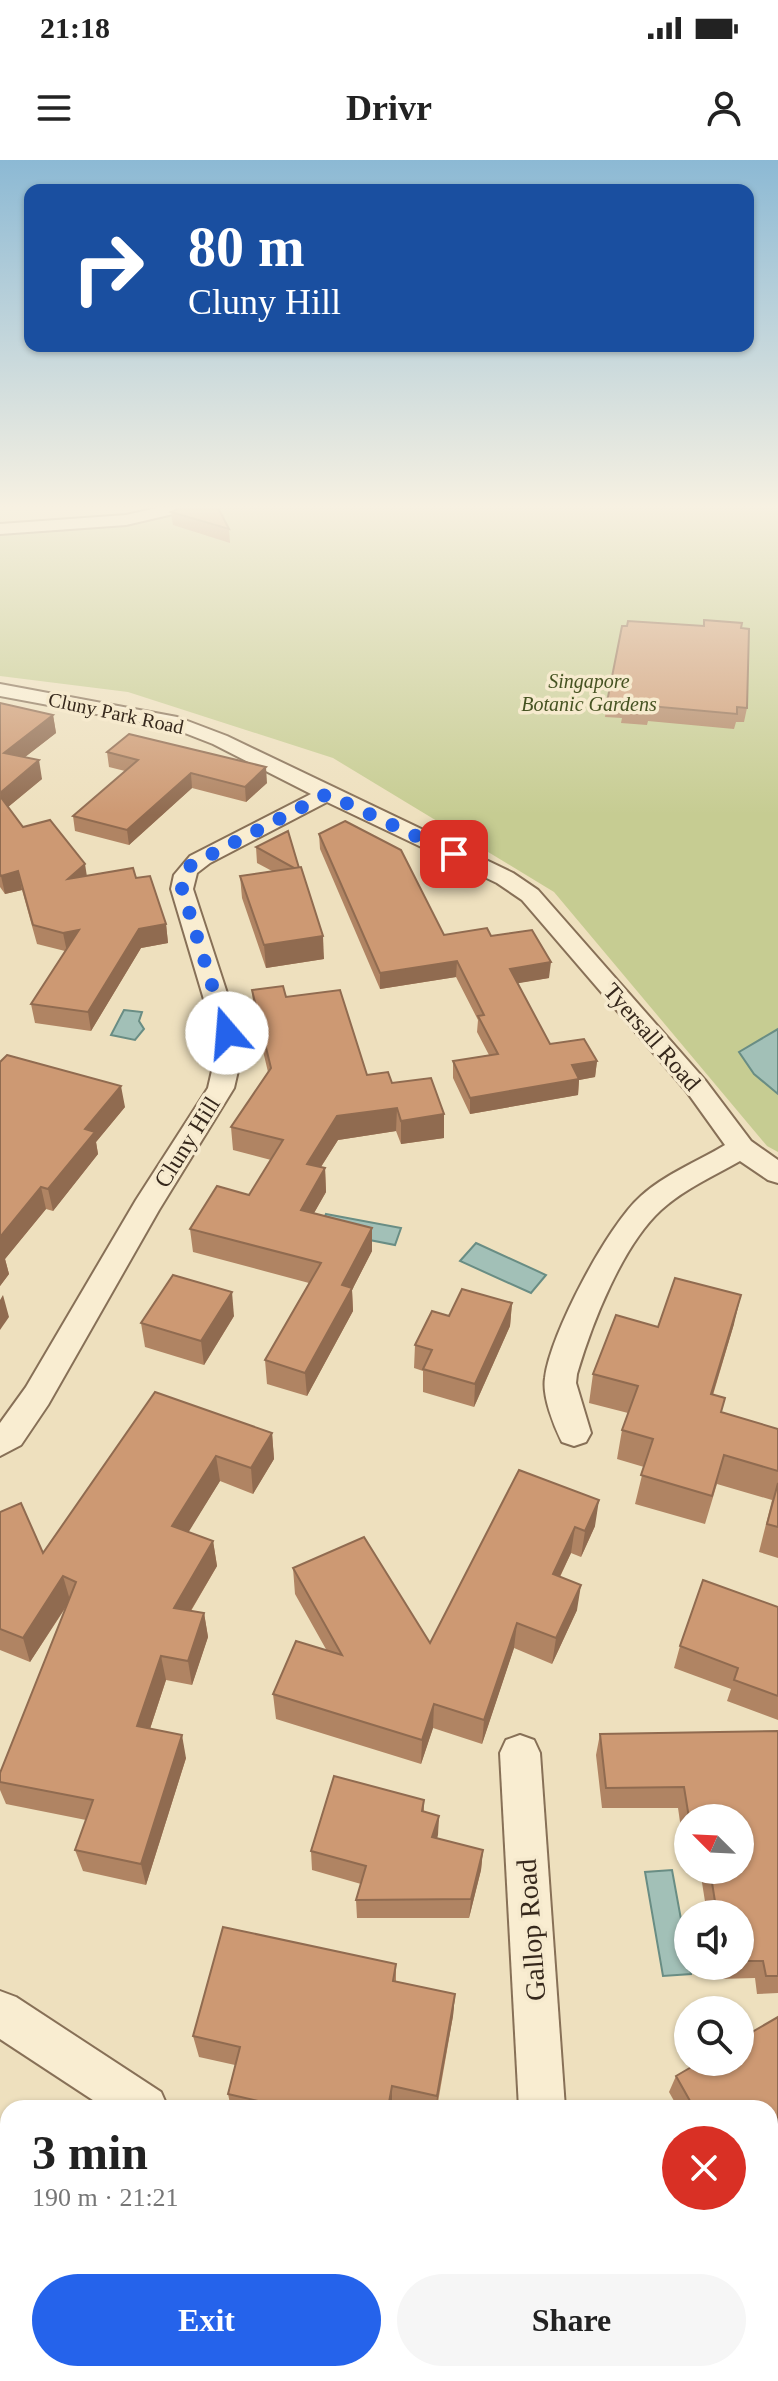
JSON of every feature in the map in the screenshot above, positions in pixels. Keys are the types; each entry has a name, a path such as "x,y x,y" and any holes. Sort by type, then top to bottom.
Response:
{"street":[{"name":"Cluny Park Road","path":"0,690 177,723 220,740 505,878 530,895"},
{"name":"Cluny Hill","path":"0,1443 9,1436 37,1396 146,1207 221,1088 227,1062 227,1033 182,889 184,875 191,865 202,858 327,794"},
{"name":"Tyersall Road","path":"530,895 696,1086 741,1148 778,1173"},
{"path":"574,1433 560,1383 564,1361 620,1239 635,1217 653,1201 741,1148"},
{"name":"Gallop Road","path":"520,1753 542,2100"},
{"path":"0,2013 133,2100"}],"green space":[{"name":"Singapore Botanic Gardens","path":"0,608 778,608 778,1152 767,1146 554,892 333,758 128,692 0,676"}],"water":[{"path":"124,1010 142,1012 139,1021 144,1029 135,1040 111,1035"},
{"path":"778,1029 778,1094 754,1074 739,1052"},
{"path":"326,1214 401,1228 395,1245 319,1230"},
{"path":"476,1243 546,1275 531,1293 460,1261"},
{"path":"672,1870 677,1900 674,1900 674,1975 663,1976 645,1872"}],"building":[{"path":"704,620 742,623 741,628 749,629 747,708 737,707 737,714 650,706 649,710 623,708 624,703 607,702 622,626 627,626 628,621 704,626"},
{"path":"0,703 53,715 4,753 39,760 0,793"},
{"path":"129,734 266,767 245,787 191,773 127,830 73,816 138,760 107,752"},
{"path":"0,796 23,827 50,820 85,864 68,879 133,868 136,878 150,876 166,924 139,929 88,1012 31,1004 79,930 63,933 33,925 18,871 1,876"},
{"path":"345,821 401,850 444,935 487,928 491,936 532,930 551,962 510,969 550,1044 584,1039 597,1061 572,1065 579,1079 470,1098 453,1061 498,1054 478,1016 484,1015 457,961 380,973 319,834"},
{"path":"288,831 299,868 256,847"},
{"path":"301,867 323,936 264,945 240,876"},
{"path":"283,986 286,997 340,990 367,1075 388,1072 392,1083 431,1078 444,1114 401,1121 397,1108 337,1116 307,1164 325,1168 301,1210 372,1228 342,1285 352,1288 305,1373 265,1360 321,1263 190,1229 217,1186 249,1195 283,1140 231,1127 271,1068 252,990"},
{"path":"7,1055 121,1086 85,1129 95,1132 48,1189 41,1187 0,1237 0,1062"},
{"path":"173,1275 232,1292 201,1341 141,1323"},
{"path":"675,1278 741,1295 711,1394 725,1398 721,1412 778,1429 778,1471 724,1455 712,1496 641,1475 653,1439 622,1430 638,1386 593,1374 616,1315 658,1327"},
{"path":"462,1289 512,1303 475,1384 423,1369 432,1350 415,1345 432,1311 449,1316"},
{"path":"155,1392 272,1433 251,1468 216,1456 172,1526 213,1541 174,1608 204,1613 188,1661 161,1656 137,1726 182,1735 141,1864 75,1850 93,1800 0,1782 0,1773 76,1582 63,1576 23,1638 0,1629 0,1512 21,1503 43,1553"},
{"path":"519,1470 599,1500 585,1531 575,1527 553,1574 581,1585 556,1638 517,1623 484,1720 434,1704 422,1740 273,1694 296,1641 342,1655 293,1568 364,1537 430,1643"},
{"path":"778,1483 778,1527 767,1524"},
{"path":"703,1580 778,1607 778,1696 734,1680 738,1668 680,1646"},
{"path":"778,1731 778,1976 766,1976 763,1961 754,1961 754,1900 715,1900 712,1884 754,1884 754,1804 687,1804 684,1787 606,1788 600,1734"},
{"path":"334,1776 424,1800 422,1811 439,1816 432,1837 483,1850 471,1899 356,1900 366,1866 311,1851"},
{"path":"223,1927 396,1964 393,1981 455,1994 437,2096 392,2086 389,2100 254,2100 228,2094 240,2047 193,2036"},
{"path":"778,2017 778,2100 690,2100 676,2076 754,2076 754,2031"}],"route":[{"path":"227,1033 182,889 182,880 191,865 327,794 454,854"}]}
